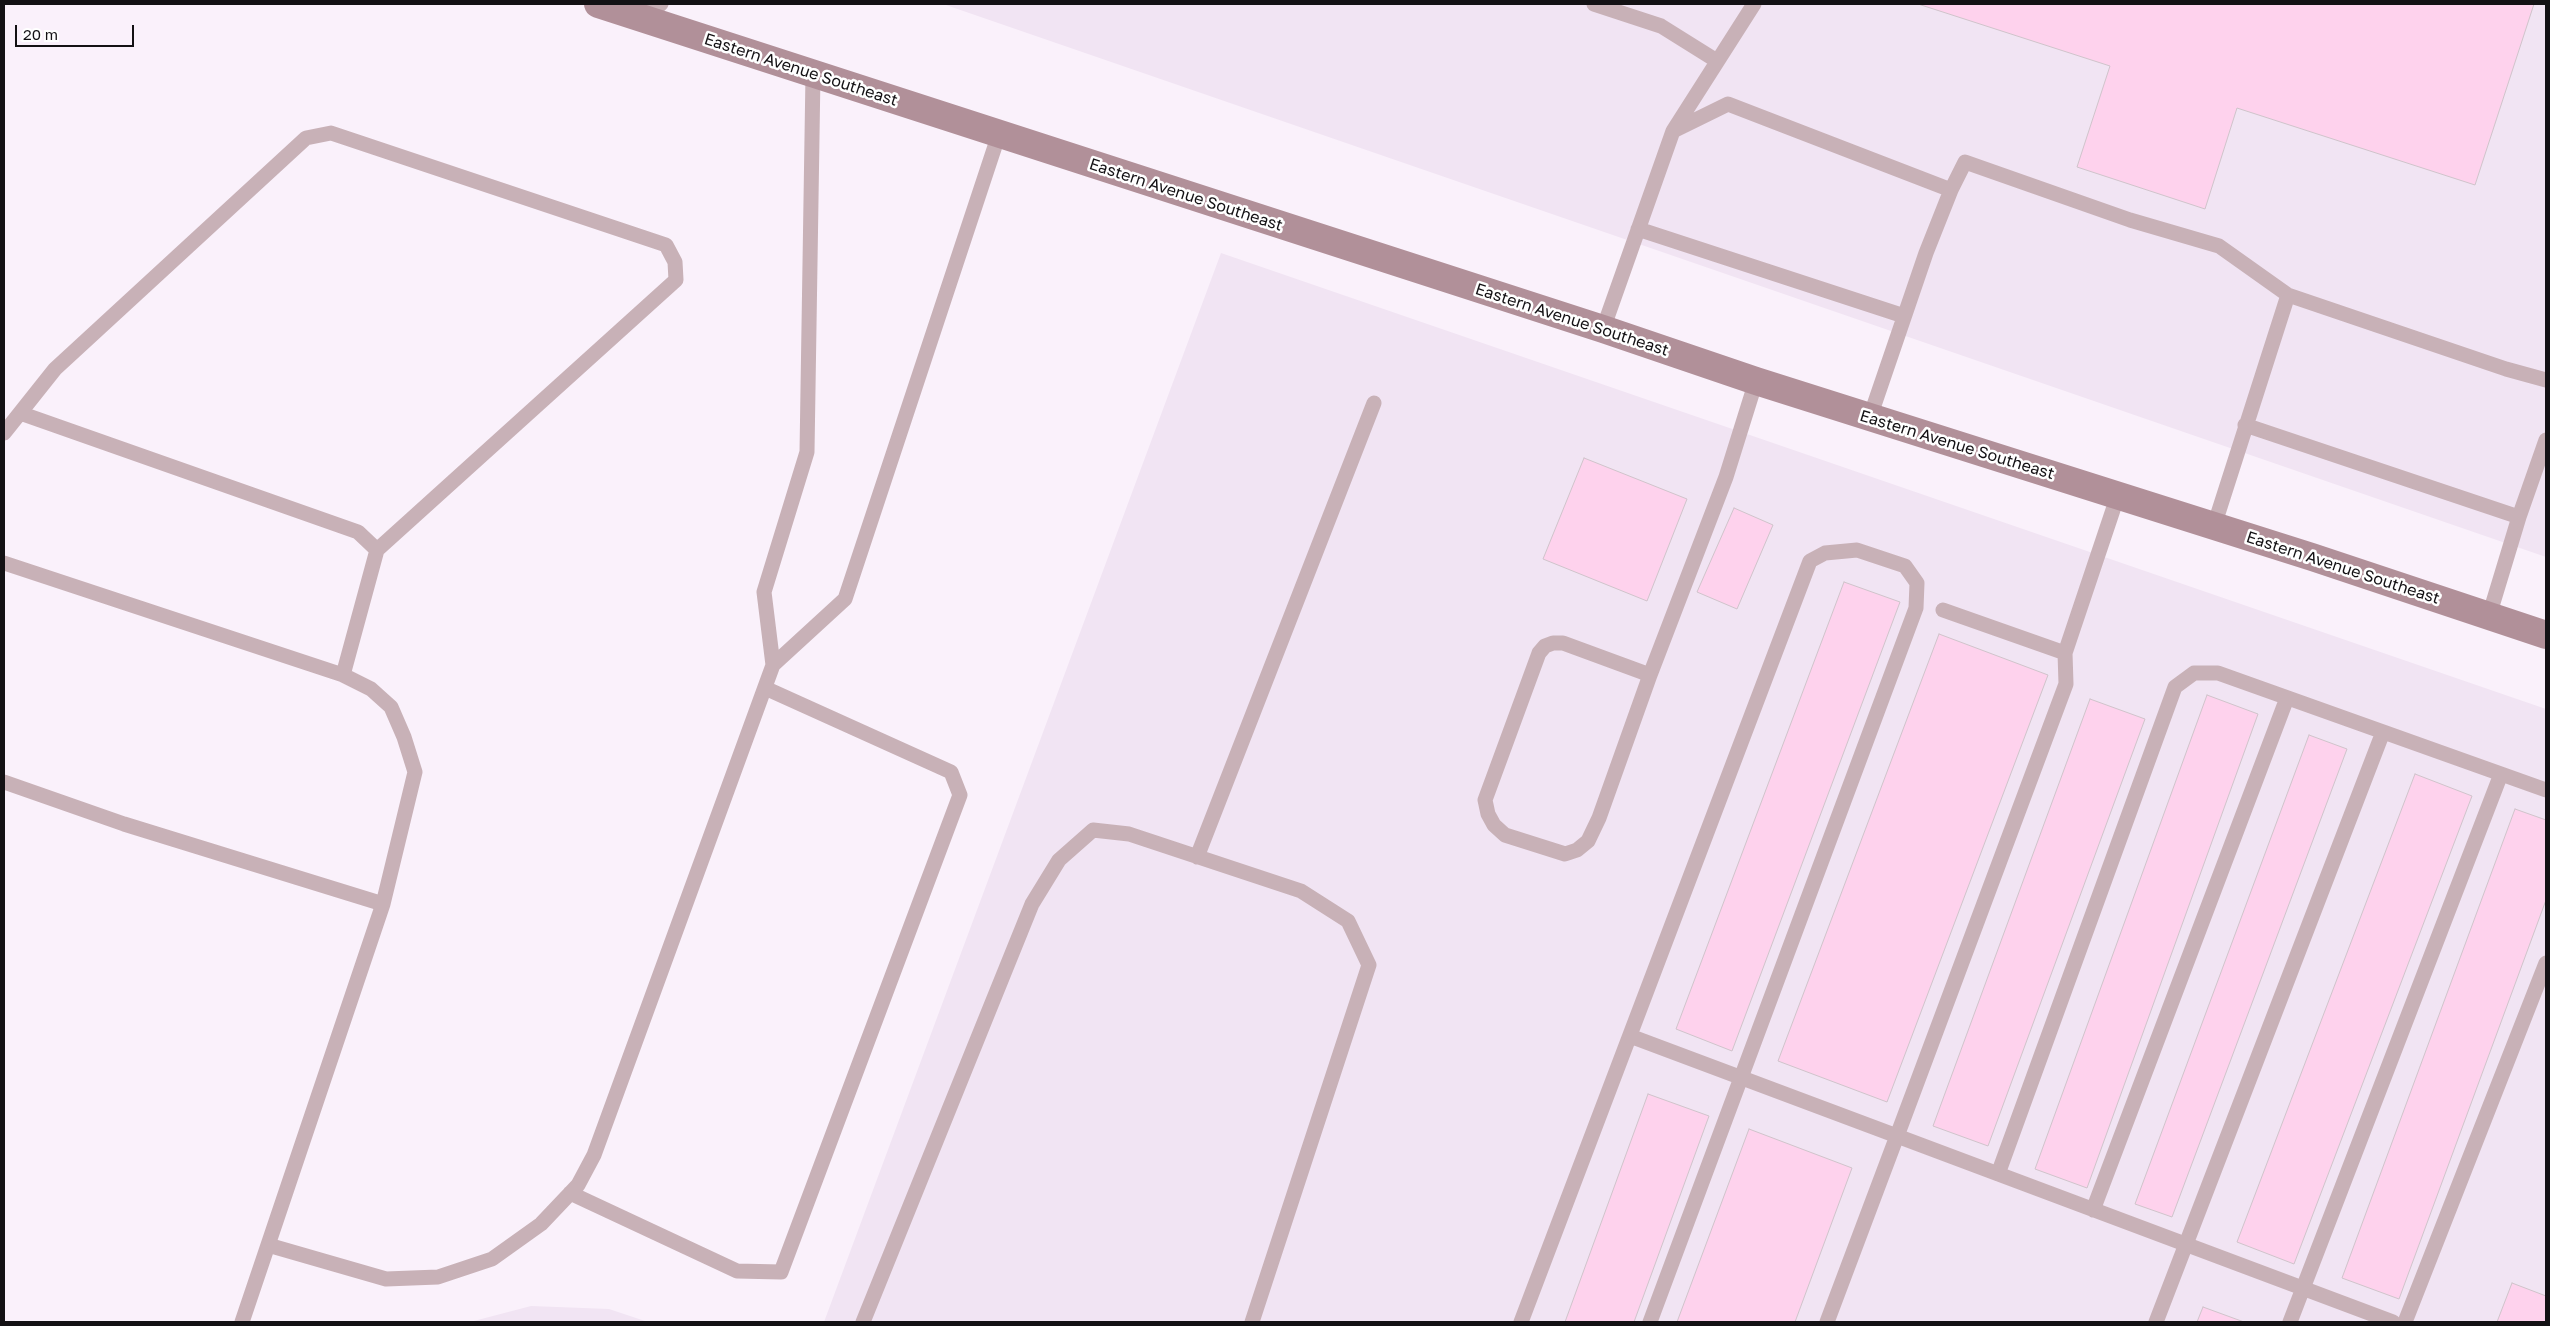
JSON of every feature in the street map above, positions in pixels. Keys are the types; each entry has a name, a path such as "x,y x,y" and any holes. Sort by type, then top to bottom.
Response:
{"main road":[{"name":"Eastern Avenue Southeast","path":"598,4 650,10 813,74 1603,329 1756,381 2312,556 2546,635"}],"lane":[{"path":"1594,4 1661,26 1717,61"},
{"path":"1603,329 1673,131 1754,4"},
{"path":"773,666 764,592 807,452 813,74"},
{"path":"1673,131 1728,104 1951,190"},
{"path":"4,433 55,369 306,138 331,133 666,245 675,262 676,280 376,550 343,675"},
{"path":"268,1245 386,1279 438,1277 492,1259 542,1224 578,1185 594,1155 773,666 844,599 999,134"},
{"path":"1870,417 1904,316 1951,190 1965,162 2130,220 2218,246 2288,295 2506,369 2546,380"},
{"path":"1638,229 1904,316"},
{"path":"2214,526 2288,295"},
{"path":"1650,675 1563,643 1552,643 1545,646 1539,653 1485,800 1488,814 1494,825 1505,835 1565,854 1577,850 1588,841 1599,818 1650,675 1726,477 1756,381"},
{"path":"1197,857 1374,403"},
{"path":"20,413 358,532 376,550"},
{"path":"2245,425 2520,517"},
{"path":"2490,616 2546,440"},
{"path":"1828,1322 2066,684 2065,653 2118,495"},
{"path":"1521,1322 1810,561 1825,553 1856,550 1905,566 1917,583 1916,608 1650,1322"},
{"path":"4,563 343,675 372,689 391,707 404,737 414,772 382,904 242,1322"},
{"path":"1943,610 2065,653"},
{"path":"1998,1174 2175,687 2194,673 2218,673 2546,790"},
{"path":"570,1193 737,1271 781,1272 960,794 951,772 765,688"},
{"path":"2093,1210 2287,698"},
{"path":"2156,1322 2383,732"},
{"path":"2290,1322 2501,774"},
{"path":"4,782 124,824 382,904"},
{"path":"863,1322 1032,904 1059,860 1093,830 1129,834 1301,891 1348,921 1369,965 1252,1322"},
{"path":"2405,1322 2546,963"},
{"path":"1630,1036 2393,1322"}],"shaded area":[{"path":"943,4 2546,4 2546,557 1607,233"},
{"path":"1221,253 2546,709 2546,1322 824,1322"},
{"path":"531,1306 609,1309 648,1322 470,1322"}],"building":[{"path":"1918,4 2534,4 2475,185 2237,108 2205,209 2077,167 2110,66"},
{"path":"1584,458 1687,499 1647,601 1543,559"},
{"path":"1734,508 1773,525 1737,609 1697,592"},
{"path":"1844,582 1900,602 1732,1051 1676,1029"},
{"path":"1939,634 2048,675 1887,1102 1778,1061"},
{"path":"2207,695 2258,714 2087,1188 2035,1169"},
{"path":"2090,699 2145,719 1988,1146 1933,1126"},
{"path":"2309,735 2347,749 2172,1217 2135,1204"},
{"path":"2415,774 2472,796 2294,1264 2237,1242"},
{"path":"2515,809 2546,820 2546,900 2399,1299 2342,1278"},
{"path":"1648,1094 1709,1116 1634,1322 1565,1322"},
{"path":"1749,1129 1852,1168 1795,1322 1677,1322"},
{"path":"2512,1283 2546,1296 2546,1322 2497,1322"},
{"path":"2203,1307 2244,1322 2197,1322"}]}
